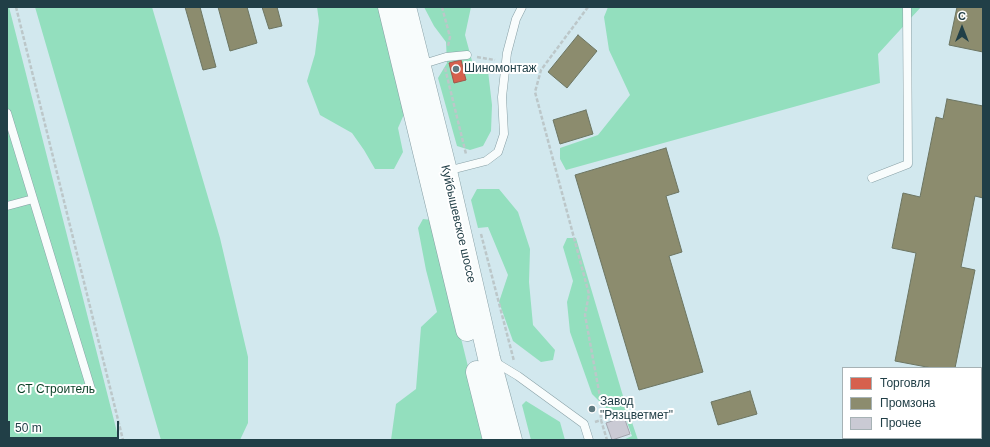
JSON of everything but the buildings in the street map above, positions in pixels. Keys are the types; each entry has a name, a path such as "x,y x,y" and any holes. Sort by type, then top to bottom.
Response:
{"main road":[{"name":"Куйбышевское шоссе","path":"389,7 494,440"},
{"name":"Куйбышевское шоссе","path":"405,7 446,171 489,358 511,440"}],"lane":[{"path":"446,171 486,161 498,152 504,134 502,97 507,53 516,19 522,7"},
{"path":"872,178 908,164 907,7"},
{"path":"419,65 446,57 467,55"},
{"path":"7,113 91,389"},
{"path":"7,206 33,199"},
{"path":"489,358 518,376 584,424 589,440"}],"path":[{"path":"16,7 123,440"},
{"path":"442,7 450,37 444,65 469,166"},
{"path":"588,7 541,70 535,92 589,294 585,315 600,397 601,420 607,440"},
{"path":"467,55 506,62"},
{"path":"479,227 518,376"},
{"path":"584,424 601,420"}],"green space":[{"name":"СТ Строитель","path":"7,7 9,7 119,440 7,440"},
{"path":"35,7 152,7 220,238 248,357 248,423 240,440 161,440"},
{"path":"317,7 378,7 405,112 398,128 403,152 394,169 375,169 352,133 320,115 307,81 315,54 319,21"},
{"path":"424,7 471,7 465,35 472,61 488,71 492,105 491,131 483,146 470,150 457,146 438,78 447,63 446,42 434,26"},
{"path":"608,7 921,7 878,54 880,83 566,170 560,159 560,148 598,135 630,95 609,50 604,17"},
{"path":"477,189 499,189 518,212 530,249 529,282 533,325 555,350 553,360 541,362 513,341 499,302 508,275 488,227 478,228 471,200"},
{"path":"423,219 432,220 486,440 391,440 396,404 416,389 421,327 437,312 426,270 418,228"},
{"path":"567,238 576,238 623,396 638,440 623,440 632,436 624,414 609,411 592,394 570,332 567,302 573,281 563,247"},
{"path":"526,401 560,422 565,440 531,440 522,405"}],"place":[{"name":"Шиномонтаж","path":"456,69"},
{"name":"Завод \"Рязцветмет\"","path":"592,409"}]}
